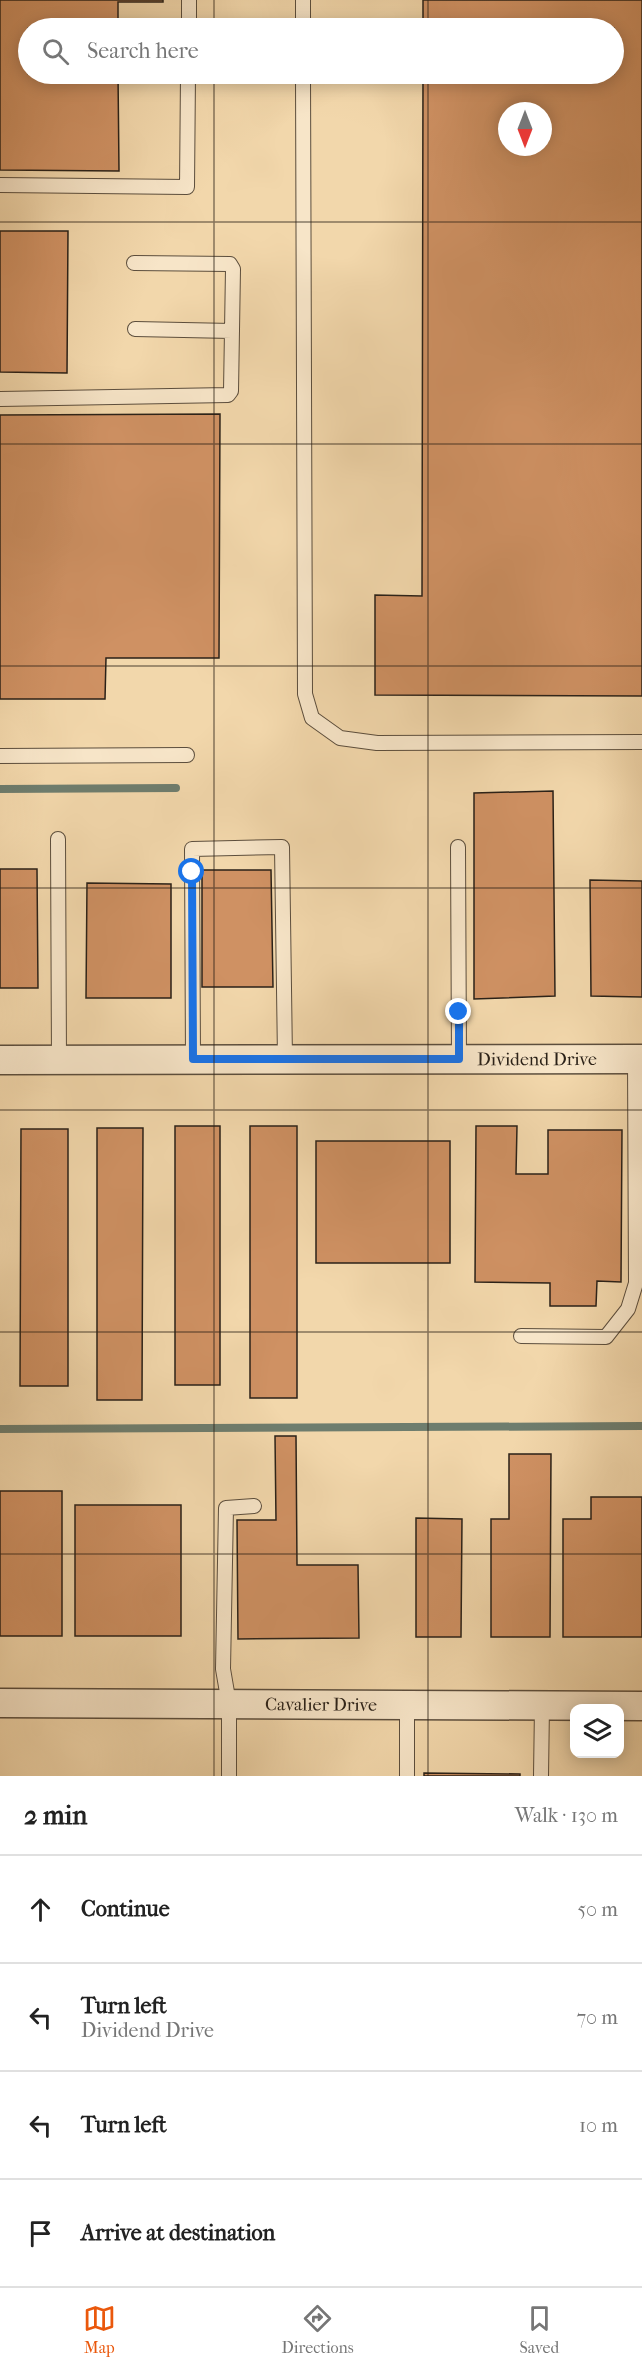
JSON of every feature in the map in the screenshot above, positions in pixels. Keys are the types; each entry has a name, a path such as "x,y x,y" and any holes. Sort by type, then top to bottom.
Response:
{"street":[{"name":"Dividend Drive","path":"0,1060 638,1059"},
{"name":"Cavalier Drive","path":"0,1703 642,1706"}],"lane":[{"path":"189,0 189,18"},
{"path":"303,0 303,18"},
{"path":"0,185 187,187 188,84"},
{"path":"303,84 305,694 312,718 340,738 377,743 642,742"},
{"path":"0,399 223,397 231,391 232,269 230,264 134,263"},
{"path":"135,329 232,331"},
{"path":"0,756 187,755"},
{"path":"58,839 59,1060"},
{"path":"193,1059 192,849 282,847 285,1059"},
{"path":"458,847 459,1059"},
{"path":"521,1335 606,1337 628,1309 636,1282 638,1059"},
{"path":"230,1776 229,1704 223,1669 226,1508 254,1506"},
{"path":"407,1705 407,1776"},
{"path":"541,1776 542,1706"}],"building":[{"path":"0,0 163,0 163,2 118,2 118,18 18,18 18,84 118,84 119,171 0,170"},
{"path":"423,0 642,0 642,696 375,695 375,595 422,596 423,84 624,84 624,18 423,18"},
{"path":"0,231 68,231 67,373 0,372"},
{"path":"220,414 219,658 106,658 105,699 0,699 0,415"},
{"path":"553,791 555,996 474,999 474,793"},
{"path":"0,869 37,869 38,988 0,988"},
{"path":"202,870 271,870 273,987 202,987"},
{"path":"590,880 642,881 642,997 591,996"},
{"path":"87,883 171,884 171,998 86,998"},
{"path":"175,1126 220,1126 220,1385 175,1385"},
{"path":"250,1126 297,1126 297,1398 250,1398"},
{"path":"476,1126 517,1126 516,1174 548,1174 548,1130 622,1130 621,1282 597,1281 596,1306 550,1306 550,1283 475,1282"},
{"path":"97,1128 143,1128 142,1400 97,1400"},
{"path":"21,1129 68,1129 68,1386 20,1386"},
{"path":"316,1141 450,1141 450,1263 316,1263"},
{"path":"275,1436 296,1436 297,1565 358,1565 359,1638 238,1639 237,1520 276,1520"},
{"path":"509,1454 551,1454 550,1637 491,1637 491,1519 509,1519"},
{"path":"0,1491 62,1491 62,1636 0,1636"},
{"path":"591,1497 642,1497 642,1637 563,1637 563,1519 591,1519"},
{"path":"75,1505 181,1505 181,1636 75,1636"},
{"path":"416,1518 462,1519 461,1637 416,1637"},
{"path":"424,1773 520,1774 520,1776 424,1776"}],"waterway":[{"path":"0,789 176,788"},
{"path":"0,1429 642,1426"}],"route":[{"path":"192,872 193,1059 459,1059 459,1012"}]}
